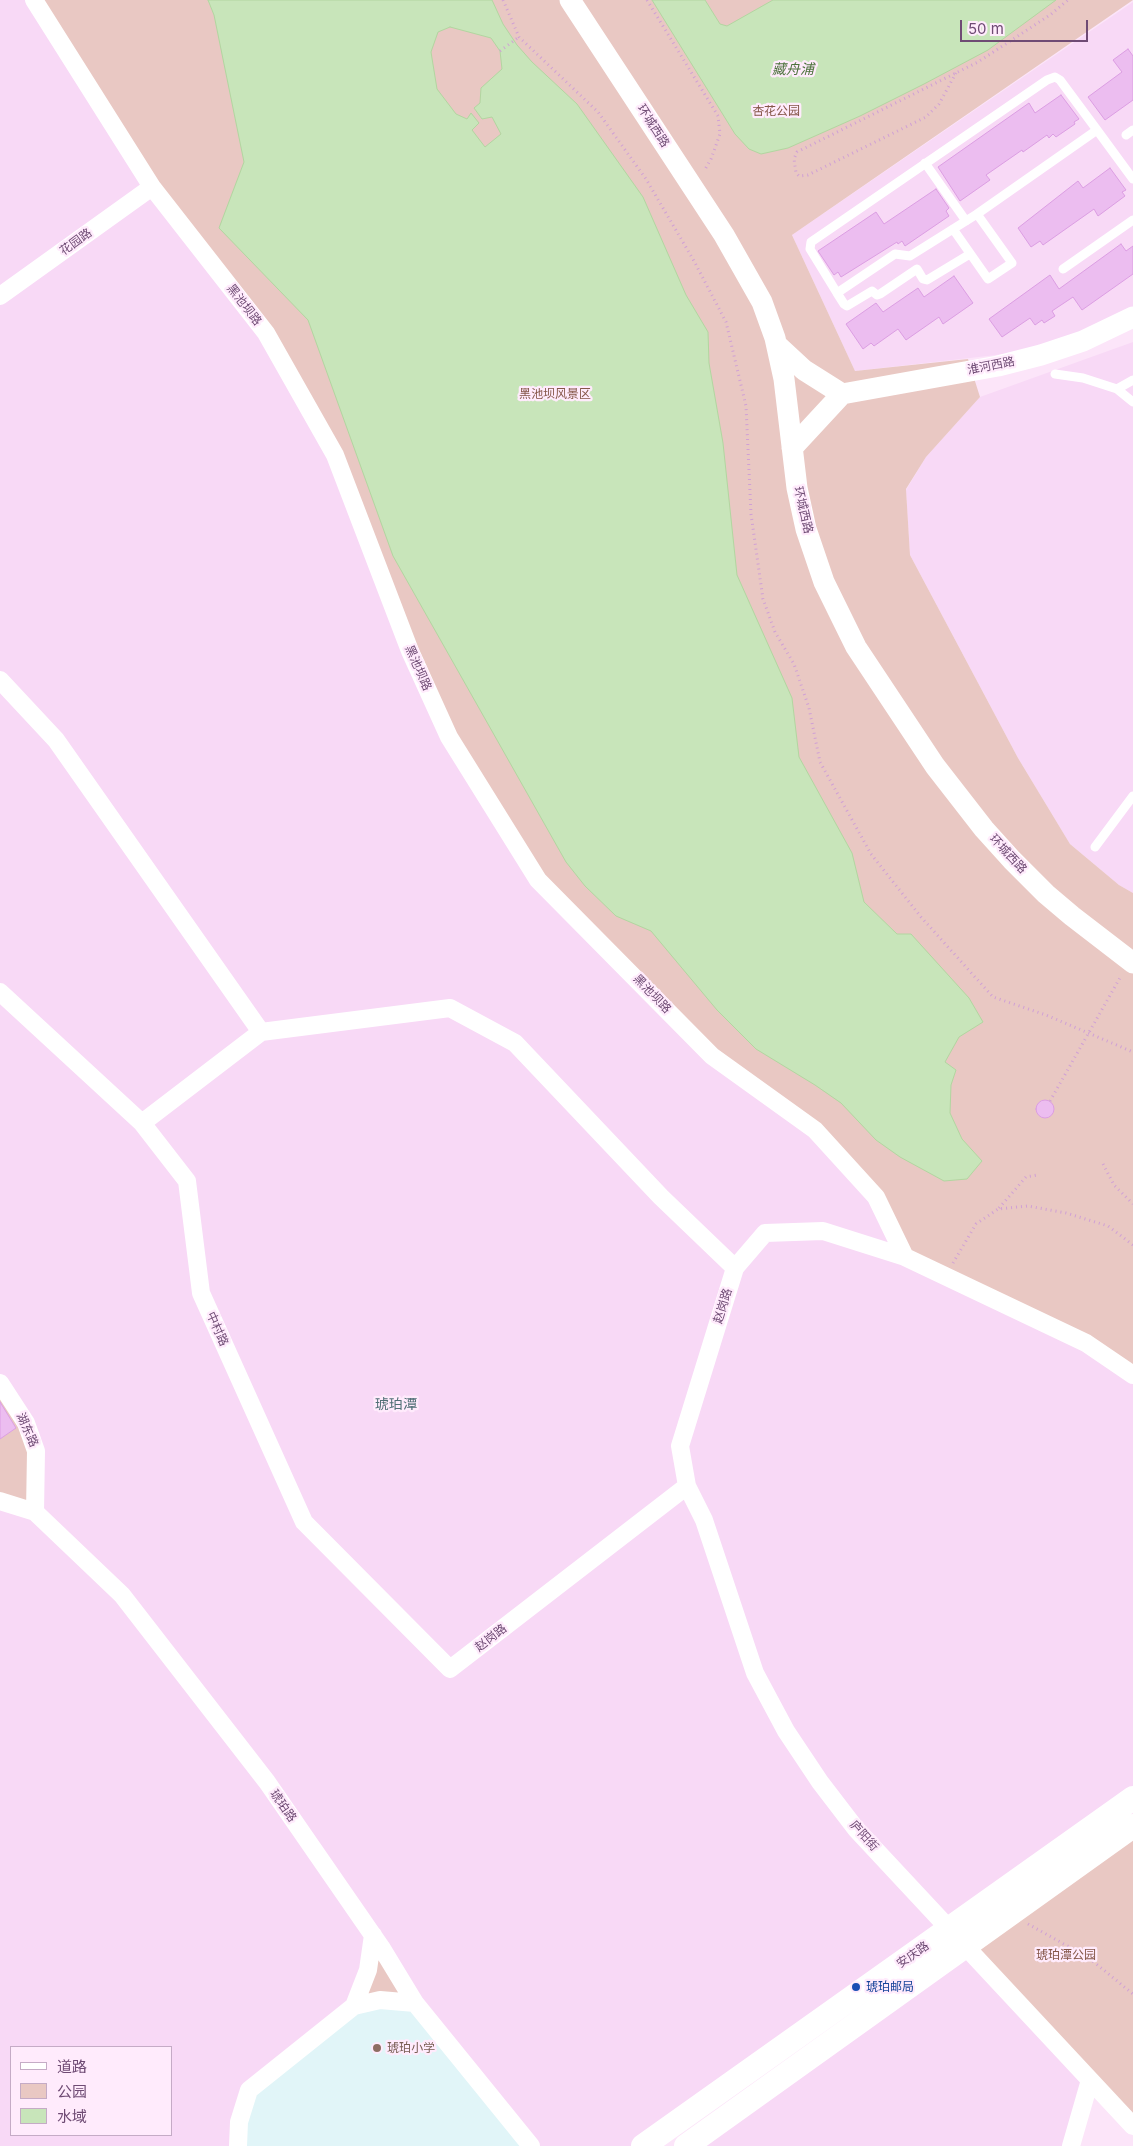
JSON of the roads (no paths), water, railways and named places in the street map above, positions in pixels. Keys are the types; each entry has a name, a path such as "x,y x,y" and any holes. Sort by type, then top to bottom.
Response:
{"main road":[{"name":"安庆路","path":"648,2142 1133,1798"},
{"name":"安庆路","path":"686,2146 1133,1826"}],"street":[{"name":"黑池坝路","path":"34,0 152,187 266,333 336,455 410,650 449,737 538,880 712,1056 815,1130 876,1197 905,1257"},
{"name":"环城西路","path":"570,0 693,188 745,270 762,302 777,345 784,379 797,488 806,529 824,582 856,647 940,772 984,829 1046,894 1128,968"},
{"name":"花园路","path":"0,296 152,187"},
{"name":"淮河西路","path":"842,394 998,366 1041,355 1083,341 1133,317"},
{"path":"777,345 804,370 842,394 792,448"},
{"path":"0,680 56,740 261,1032"},
{"name":"中村路","path":"0,992 142,1123 187,1182 201,1293 304,1522 450,1670"},
{"path":"142,1123 261,1032 450,1008 515,1043 661,1197 735,1268"},
{"name":"赵岗路","path":"450,1670 686,1486 680,1446 735,1268 765,1233 823,1231 905,1257 1086,1343 1133,1375"},
{"name":"湖东路","path":"0,1383 26,1423 36,1451 35,1512"},
{"name":"庐阳街","path":"686,1486 704,1520 756,1673 786,1731 820,1782 856,1829 1133,2126"},
{"name":"琥珀路","path":"0,1501 35,1512 122,1596 266,1782 373,1935 416,2003 531,2146"},
{"path":"354,2006 368,1970 373,1935"},
{"path":"238,2146 240,2122 249,2090 354,2006 380,2000 416,2003"},
{"path":"1071,2146 1090,2080"}],"lane":[{"path":"918,269 880,294 877,295 872,291 847,306 810,249 811,242 1052,77 1057,77 1062,81 1133,179"},
{"path":"837,293 895,254 910,256 966,221 1097,130"},
{"path":"925,163 966,221"},
{"path":"953,229 988,279 1012,262 977,214"},
{"path":"1063,269 1133,220"},
{"path":"910,256 923,279 927,280 970,254"},
{"path":"1055,374 1083,378 1117,389 1133,402"},
{"path":"1117,389 1133,380"},
{"path":"1095,848 1133,796"}],"water":[{"name":"黑池坝风景区","path":"208,0 492,0 503,24 517,45 532,62 577,104 643,197 686,295 708,332 709,363 723,443 737,575 792,698 799,757 852,853 864,902 897,934 911,934 969,998 983,1022 959,1037 945,1062 956,1070 951,1085 950,1113 962,1139 982,1161 967,1179 944,1181 900,1157 876,1140 841,1103 756,1049 717,1010 651,931 616,916 585,886 566,862 393,556 308,320 219,228 244,162 214,15","holes":["450,27 491,38 500,51 502,69 481,88 480,103 474,108 482,119 492,117 501,134 485,147 472,130 479,123 471,113 467,119 456,114 437,89 431,52 438,32"]},
{"name":"藏舟浦","path":"652,0 705,0 720,24 727,26 773,0 1056,0 988,50 924,84 860,116 788,148 761,154 749,149 735,134"}],"place":[{"name":"琥珀邮局","path":"856,1987"},
{"name":"琥珀小学","path":"377,2048"}],"district":[{"name":"琥珀潭","path":"396,1405"}],"park label":[{"name":"杏花公园","path":"776,111"},
{"name":"琥珀潭公园","path":"1066,1955"}]}
